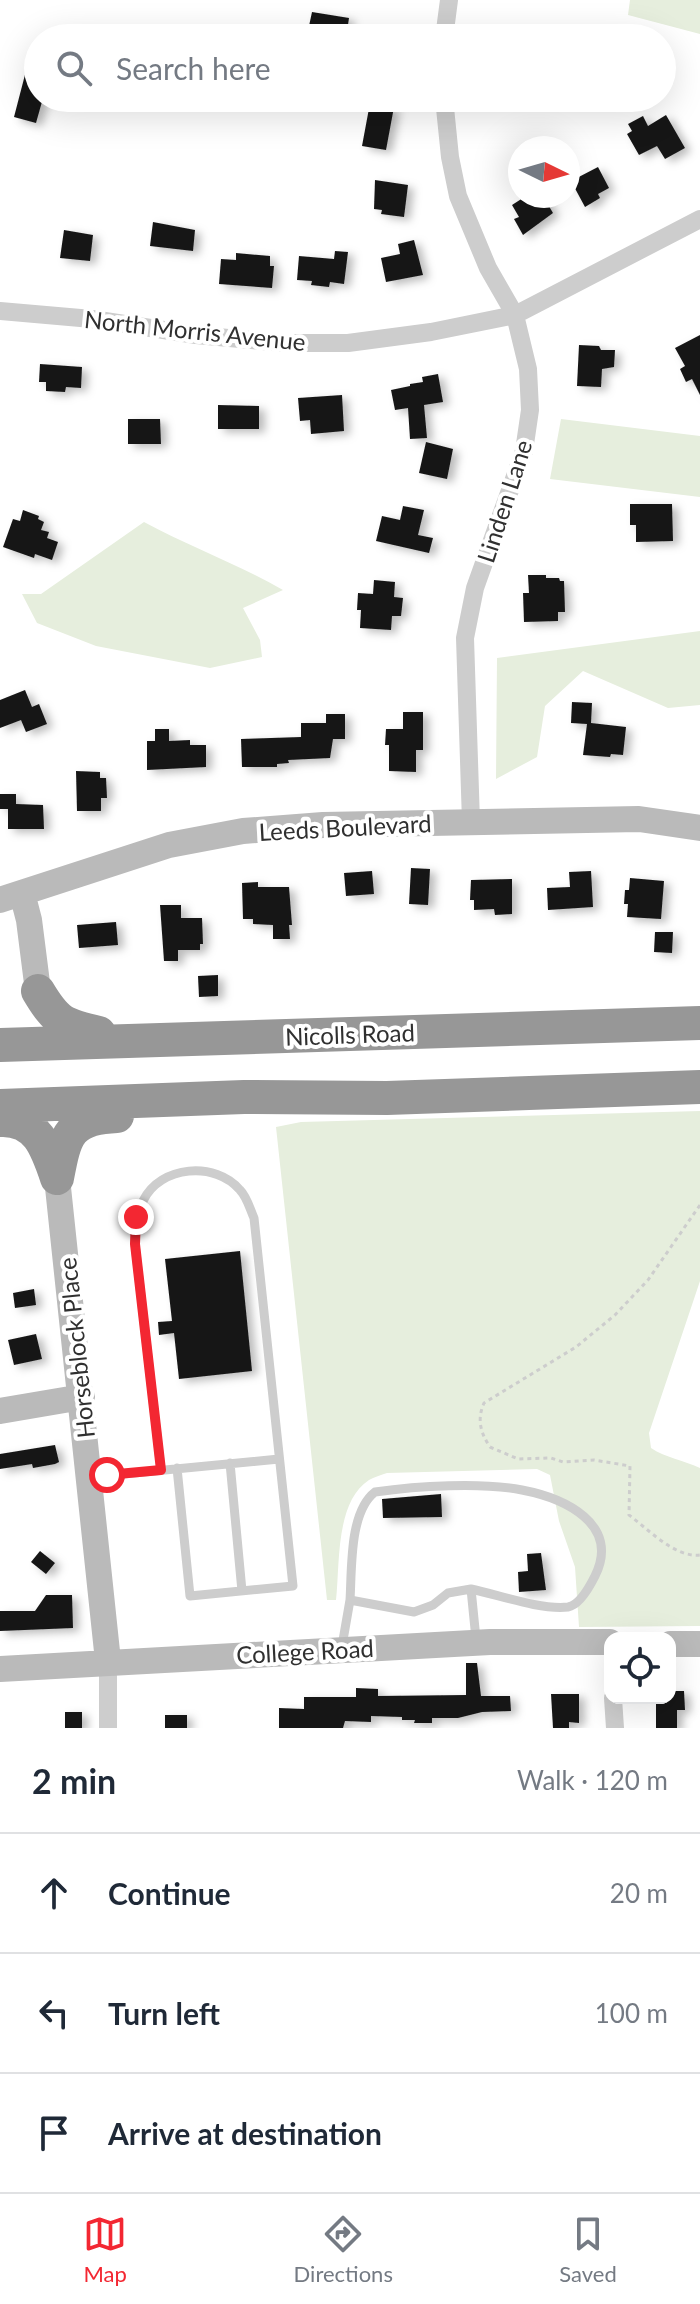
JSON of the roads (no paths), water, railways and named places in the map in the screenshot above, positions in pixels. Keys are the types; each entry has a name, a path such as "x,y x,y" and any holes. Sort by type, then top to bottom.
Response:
{"highway":[{"path":"0,1031 9,1028 23,1016 38,991 50,1012 64,1023 99,1032 121,1042"},
{"name":"Nicolls Road","path":"0,1045 700,1023"},
{"path":"0,1106 244,1097 387,1098 700,1087"},
{"path":"57,1178 66,1139 77,1125 94,1118 244,1111 387,1098"},
{"path":"0,1120 18,1121 33,1129 46,1145 57,1178"}],"street":[{"path":"446,24 449,0"},
{"name":"Linden Lane","path":"445,112 458,196 488,268 515,315 528,369 530,410 524,451 475,588 465,638 471,822"},
{"name":"North Morris Avenue","path":"0,311 92,319 196,335 348,343 431,332 515,315 700,219"},
{"name":"Leeds Boulevard","path":"11,897 169,845 215,836 323,825 639,819 700,828"},
{"path":"11,897 29,920 38,991"},
{"name":"Horseblock Place","path":"57,1178 108,1661"},
{"path":"0,1411 82,1397"},
{"name":"College Road","path":"0,1669 477,1642 604,1643"},
{"path":"676,1644 700,1644"},
{"path":"108,1661 108,1728"},
{"path":"613,1704 615,1728"}],"lane":[{"path":"161,1470 135,1244 136,1217 144,1197 164,1178 184,1172 207,1171 228,1178 242,1192 254,1218 293,1586 190,1596 177,1468"},
{"path":"90,1477 279,1459"},
{"path":"230,1463 242,1591"},
{"path":"342,1649 358,1517 368,1498 375,1492 484,1486 522,1490 584,1515 600,1536 601,1562 577,1603 569,1607 471,1589 448,1593 433,1605 414,1612 350,1600"},
{"path":"471,1589 477,1642"}]}
